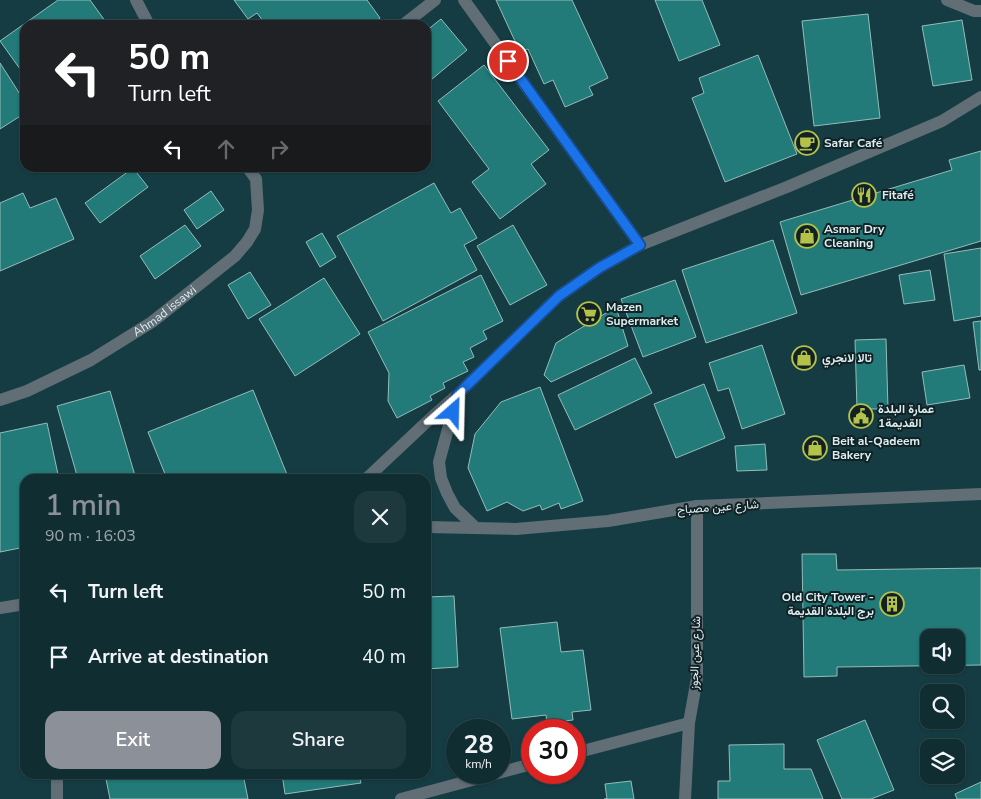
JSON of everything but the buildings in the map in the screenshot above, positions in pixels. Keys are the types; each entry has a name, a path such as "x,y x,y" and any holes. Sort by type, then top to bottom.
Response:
{"street":[{"path":"136,0 146,20"},
{"path":"409,20 435,0"},
{"path":"464,0 640,245"},
{"path":"947,0 974,11 981,11"},
{"path":"371,474 457,395 559,296 599,268 640,245 787,187 942,121 981,97"},
{"name":"Ahmad issawi","path":"0,400 27,391 91,360 152,322 235,256 247,242 254,228 258,210 256,179 251,172"},
{"path":"457,395 438,462 441,478 455,508 476,528"},
{"name":"شارع عين مصباح","path":"431,527 516,529 608,521 697,506 981,494"},
{"name":"شارع عين الجوز","path":"685,799 689,723 697,678 697,506"},
{"path":"0,608 20,605"},
{"path":"586,750 689,723"},
{"path":"401,799 521,767"},
{"path":"57,779 57,799"}],"place":[{"name":"Safar Café","path":"807,143"},
{"name":"Fitafé","path":"864,195"},
{"name":"Asmar Dry Cleaning","path":"807,236"},
{"name":"Mazen Supermarket","path":"589,314"},
{"name":"تالا لانجري","path":"804,358"},
{"name":"عمارة البلدة القديمة1","path":"861,416"},
{"name":"Beit al-Qadeem Bakery","path":"815,448"},
{"name":"Old City Tower - برج البلدة القديمة","path":"892,604"}],"route":[{"path":"453,412 457,395 559,296 599,268 640,245 508,61"}]}
